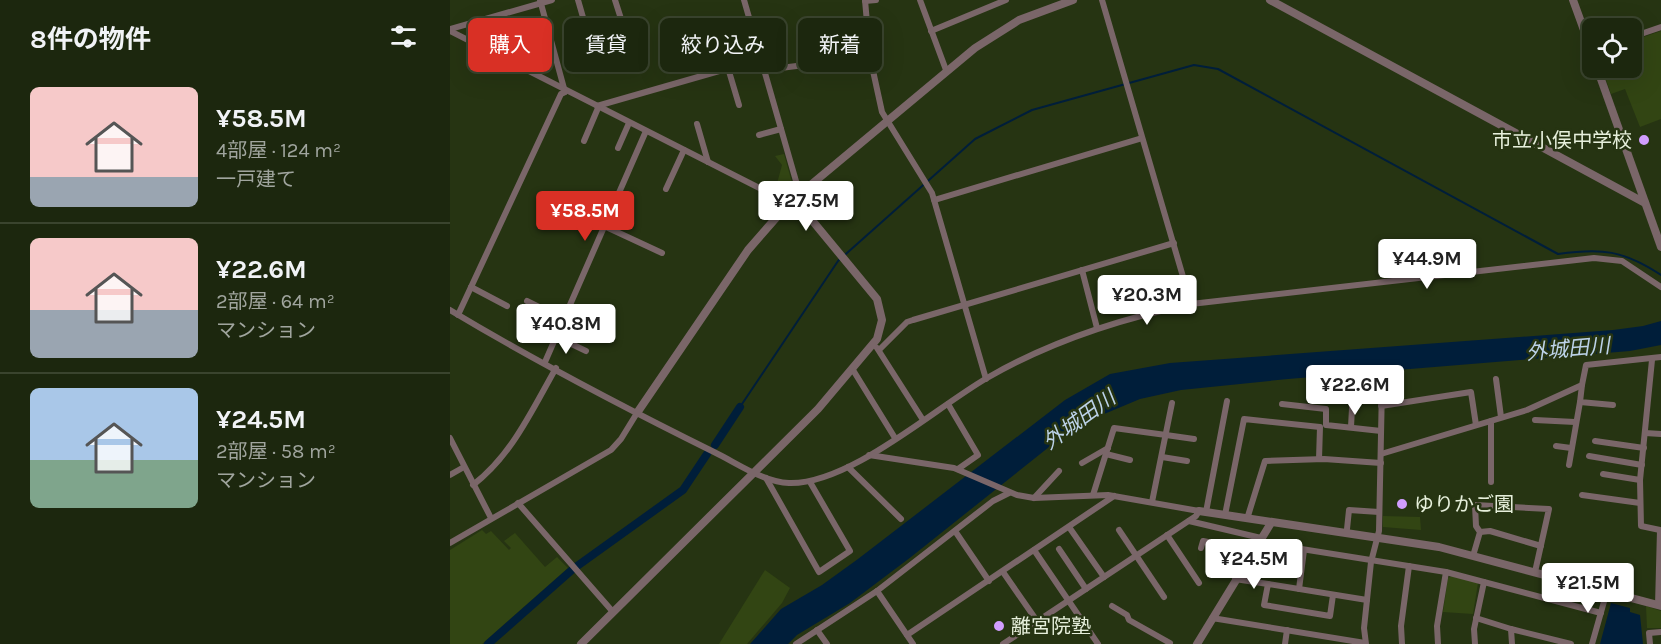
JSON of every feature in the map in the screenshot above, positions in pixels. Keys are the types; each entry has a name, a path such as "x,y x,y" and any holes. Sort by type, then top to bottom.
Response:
{"street":[{"path":"450,30 552,0"},
{"path":"578,0 583,18"},
{"path":"615,0 621,18"},
{"path":"744,0 749,18"},
{"path":"867,18 865,1 876,0"},
{"path":"920,0 946,70"},
{"path":"931,31 1006,0"},
{"path":"450,543 611,450 621,439 748,250 789,203 946,70 1005,28 1073,0"},
{"path":"1102,0 1191,304"},
{"path":"1270,0 1645,203"},
{"path":"1573,0 1582,24"},
{"path":"540,2 565,92"},
{"path":"1642,34 1661,27"},
{"path":"450,30 565,92 789,203"},
{"path":"597,107 713,72"},
{"path":"729,72 739,105"},
{"path":"765,72 806,213 871,290 880,308 881,330 876,348 923,420"},
{"path":"873,72 879,100 888,120 929,187 934,200 986,379"},
{"path":"1601,78 1661,247"},
{"path":"458,315 561,94 565,92"},
{"path":"584,141 597,107"},
{"path":"618,148 629,123"},
{"path":"697,124 708,162"},
{"path":"759,135 781,129"},
{"path":"545,362 646,131"},
{"path":"934,200 1142,138"},
{"path":"666,189 684,150"},
{"path":"604,226 662,253"},
{"path":"581,644 756,472 853,370 907,322 1174,243"},
{"path":"450,310 637,413 766,477 788,483 810,482 848,467 986,379 1060,343 1098,328 1191,304 1594,258 1622,261 1661,287"},
{"path":"1082,270 1098,328"},
{"path":"471,287 507,306"},
{"path":"527,302 565,320"},
{"path":"557,337 586,351"},
{"path":"1569,465 1586,365 1652,360 1661,357"},
{"path":"869,455 960,470 1006,492 1034,498 1114,496 1271,523 1379,538 1473,556 1660,605 1661,530 1641,526 1640,503 1640,480 1652,360"},
{"path":"473,485 493,470 516,438 556,368"},
{"path":"853,370 895,438"},
{"path":"1496,379 1501,417"},
{"path":"1381,454 1545,404 1582,385"},
{"path":"1212,618 1365,643 1371,562 1379,538 1382,387"},
{"path":"1351,427 1353,389"},
{"path":"1381,406 1471,392 1476,425"},
{"path":"1003,644 1202,511 1227,401"},
{"path":"1580,402 1612,405"},
{"path":"1152,502 1172,403"},
{"path":"948,404 978,455 960,470"},
{"path":"1282,404 1326,409 1326,425 1381,431"},
{"path":"1225,515 1244,418 1320,427 1319,459"},
{"path":"1535,420 1575,422"},
{"path":"1491,421 1491,482"},
{"path":"1094,495 1114,428 1194,439"},
{"path":"1645,433 1661,434"},
{"path":"450,438 490,518"},
{"path":"1595,441 1644,448"},
{"path":"1556,446 1571,448"},
{"path":"1082,463 1107,451 1130,460"},
{"path":"1589,456 1642,465"},
{"path":"1162,457 1187,461"},
{"path":"1247,519 1265,461 1319,459 1381,463"},
{"path":"450,475 464,467"},
{"path":"848,467 901,519"},
{"path":"1034,498 1059,471"},
{"path":"1603,474 1640,480"},
{"path":"766,477 819,572 850,551 810,482"},
{"path":"796,644 877,591 1006,492"},
{"path":"1582,495 1640,503"},
{"path":"907,635 1114,496"},
{"path":"518,503 613,612"},
{"path":"1473,556 1480,532 1476,526 1475,505 1549,509 1535,572"},
{"path":"1347,529 1349,510 1379,512"},
{"path":"1189,521 1261,538"},
{"path":"1197,644 1271,523"},
{"path":"1069,527 1104,577"},
{"path":"1119,530 1164,597"},
{"path":"955,531 989,581"},
{"path":"1480,532 1490,531 1541,546"},
{"path":"1167,535 1199,583"},
{"path":"1201,548 1203,541 1253,550"},
{"path":"1270,544 1371,562 1446,572 1601,614"},
{"path":"1059,549 1086,589"},
{"path":"1034,550 1098,644"},
{"path":"1299,589 1304,550"},
{"path":"1402,644 1401,626 1408,566"},
{"path":"1004,572 1037,621"},
{"path":"1438,644 1437,626 1446,572"},
{"path":"1235,579 1367,600"},
{"path":"1475,644 1476,618 1484,582"},
{"path":"1268,584 1264,605 1330,616 1333,595"},
{"path":"877,591 913,644"},
{"path":"1592,644 1607,591"},
{"path":"1112,606 1129,620 1171,644"},
{"path":"1476,618 1571,644"},
{"path":"1511,628 1512,644"},
{"path":"817,630 827,644"},
{"path":"1285,644 1287,630"},
{"path":"1650,644 1649,633 1661,632"}],"green space":[{"path":"1661,31 1661,119 1640,127 1625,89 1611,94 1605,78 1642,78 1642,38"},
{"path":"784,154 794,190 791,195 786,196 775,191 782,165 775,156"},
{"path":"1383,516 1420,517 1421,530 1383,527"},
{"path":"482,530 486,534 491,531 509,550 511,548 504,541 515,533 545,567 557,557 568,568 482,644 450,644 450,550"},
{"path":"765,570 790,588 782,603 747,644 719,644"},
{"path":"1452,576 1478,583 1473,614 1443,612 1448,578"},
{"path":"1646,606 1661,611 1661,628 1647,628"}],"water":[{"name":"外城田川","path":"1661,321 1661,345 1630,351 1288,379 1181,390 1140,399 1097,417 1049,447 911,557 850,603 797,635 788,644 750,644 781,609 822,585 858,559 1065,400 1110,374 1170,363 1613,330"},
{"path":"1611,603 1630,608 1630,612 1640,615 1643,644 1600,644"}],"waterway":[{"path":"740,407 838,261 975,139 1032,110 1194,65 1218,69 1558,254 1587,251 1612,253 1635,260 1661,275"},
{"path":"715,445 740,407"},
{"path":"488,644 573,569 683,490 707,454"}],"place":[{"name":"市立小俣中学校","path":"1644,140"},
{"name":"ゆりかご園","path":"1402,504"},
{"name":"離宮院塾","path":"999,626"}]}
